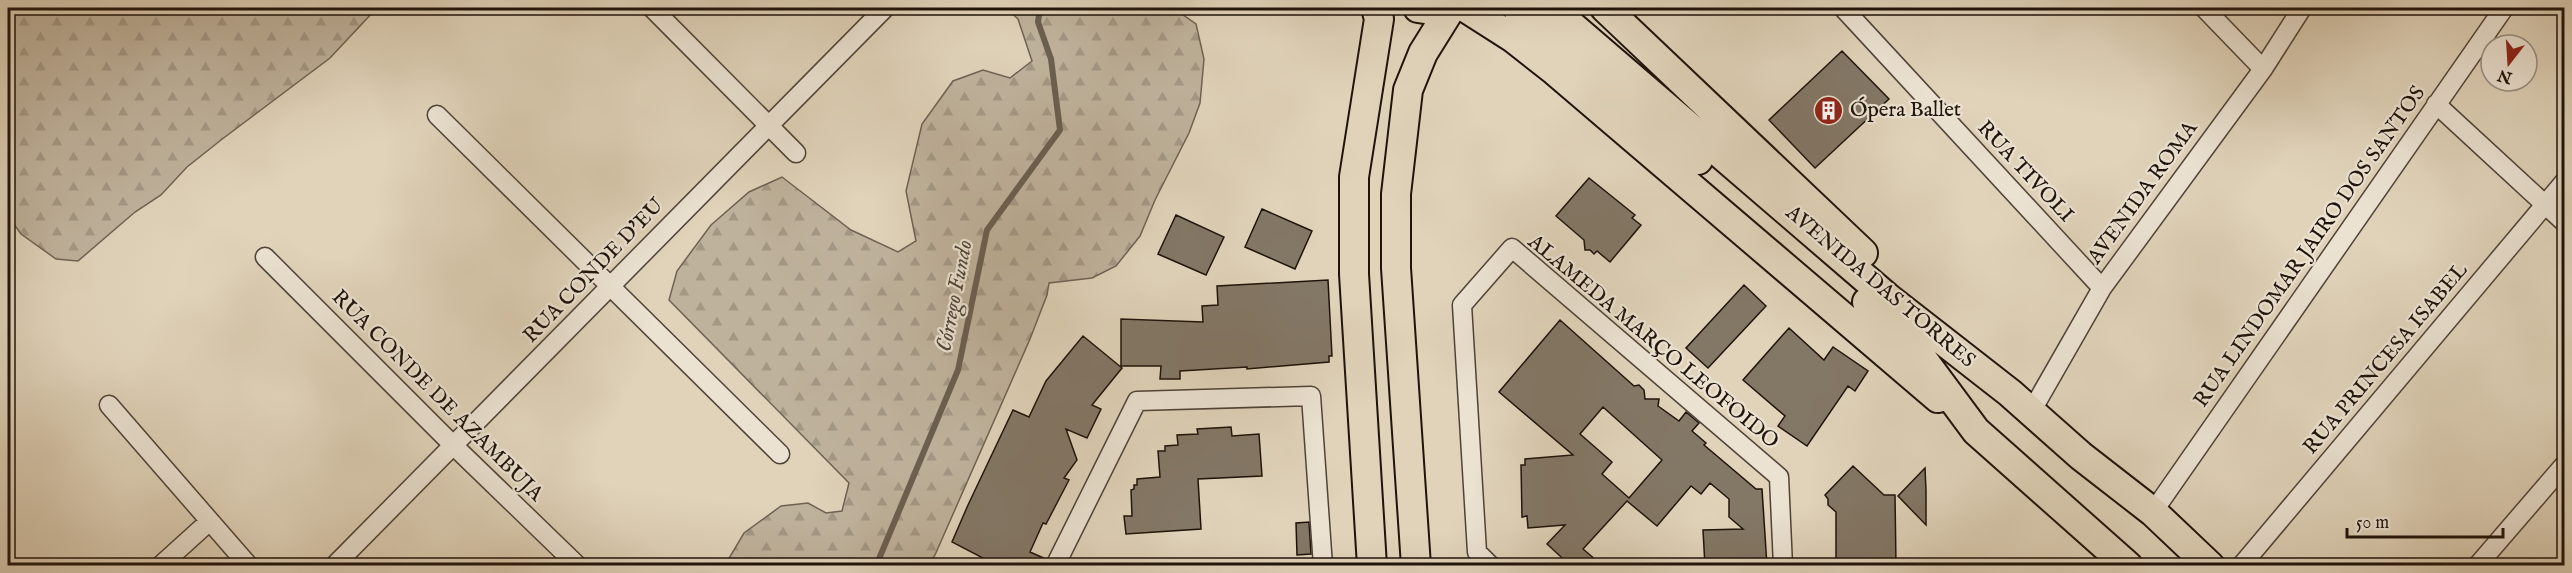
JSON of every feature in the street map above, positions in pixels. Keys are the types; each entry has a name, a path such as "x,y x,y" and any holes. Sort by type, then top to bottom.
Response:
{"main road":[{"path":"1372,566 1354,274 1354,177 1379,19 1376,8"},
{"path":"1418,8 1450,8"},
{"path":"1416,566 1396,268 1396,194 1408,90 1423,53 1450,8"},
{"path":"1466,8 1513,38 1555,71 1976,431"},
{"name":"AVENIDA DAS TORRES","path":"1517,8 1881,303 2010,393 2081,456 2153,512 2210,566"},
{"name":"AVENIDA DAS TORRES","path":"1551,8 1881,303 1976,431 2128,566"},
{"path":"1605,8 2010,393"}],"street":[{"path":"652,8 796,153"},
{"name":"RUA CONDE D'EU","path":"334,566 885,8"},
{"name":"RUA TIVOLI","path":"1843,8 2102,288"},
{"path":"2204,8 2262,69"},
{"name":"AVENIDA ROMA","path":"2031,412 2102,288 2262,69 2302,8"},
{"name":"RUA LINDOMAR JAIRO DOS SANTOS","path":"2153,512 2504,8"},
{"path":"2436,104 2565,222"},
{"path":"437,115 780,454"},
{"name":"RUA PRINCESA ISABEL","path":"2241,566 2565,182"},
{"name":"ALAMEDA MARÇO LEOFOIDO","path":"1491,566 1477,552 1462,305 1512,248 1779,477 1783,566"},
{"name":"RUA CONDE DE AZAMBUJA","path":"265,257 578,566"},
{"path":"1055,566 1137,401 1311,396 1323,566"},
{"path":"109,405 249,566"},
{"path":"2477,566 2565,465"},
{"path":"160,566 202,528"}],"green space":[{"path":"8,8 382,8 374,11 330,58 187,167 161,195 135,212 78,261 56,259 21,234 8,216"},
{"path":"1006,8 1164,8 1176,10 1196,24 1204,59 1200,103 1189,133 1155,200 1140,236 1116,266 1092,278 1049,283 1047,295 1030,339 935,555 928,565 725,565 744,533 781,506 808,503 826,513 842,511 849,483 669,300 677,271 711,225 749,192 782,177 851,230 898,252 916,241 906,191 922,124 953,81 983,70 1010,78 1032,61 1018,19"}],"building":[{"name":"Ópera Ballet","path":"1842,51 1889,99 1815,168 1769,120"},
{"path":"1589,178 1635,215 1632,218 1641,225 1610,262 1597,251 1594,254 1590,250 1585,250 1584,240 1556,216"},
{"path":"1262,209 1312,231 1295,269 1245,247"},
{"path":"1176,215 1224,237 1206,275 1158,254"},
{"path":"1328,280 1332,356 1329,356 1329,362 1247,369 1247,367 1180,371 1180,379 1160,379 1161,366 1121,366 1121,319 1203,322 1202,306 1218,305 1217,286"},
{"path":"1744,285 1766,306 1708,368 1686,348"},
{"path":"1560,320 1634,386 1639,385 1644,390 1645,399 1659,399 1658,406 1679,421 1686,412 1699,423 1692,431 1706,443 1704,445 1756,489 1762,489 1767,566 1705,566 1703,530 1743,529 1729,517 1729,499 1710,483 1701,494 1691,486 1657,526 1627,501 1583,549 1603,566 1571,566 1547,544 1565,525 1528,528 1527,516 1522,517 1521,465 1525,465 1525,459 1573,455 1499,392","holes":["1603,407 1662,460 1629,498 1602,474 1612,462 1580,434"]},
{"path":"1789,328 1824,360 1833,347 1868,371 1855,391 1848,386 1807,446 1778,426 1785,416 1743,380"},
{"path":"1083,336 1122,368 1092,405 1101,409 1087,438 1066,429 1077,460 1064,478 1069,480 1046,524 1043,523 1030,552 1046,559 1044,566 979,566 983,558 952,542 968,505 1013,410 1029,417 1046,381"},
{"path":"1231,427 1232,436 1259,434 1262,476 1198,479 1201,529 1126,534 1124,516 1132,516 1131,490 1134,489 1134,485 1137,485 1137,479 1160,477 1158,451 1165,451 1165,446 1178,445 1177,435 1198,434 1197,429"},
{"path":"1853,466 1884,495 1895,495 1896,566 1836,566 1836,512 1828,505 1825,495"},
{"path":"1925,468 1926,491 1926,525 1898,496"},
{"path":"1309,522 1311,554 1297,555 1296,523"}],"waterway":[{"name":"Córrego Fundo","path":"876,566 958,370 987,230 1060,130 1051,59 1038,22 1040,8"}],"place":[{"name":"Ópera Ballet","path":"1829,110"}]}
